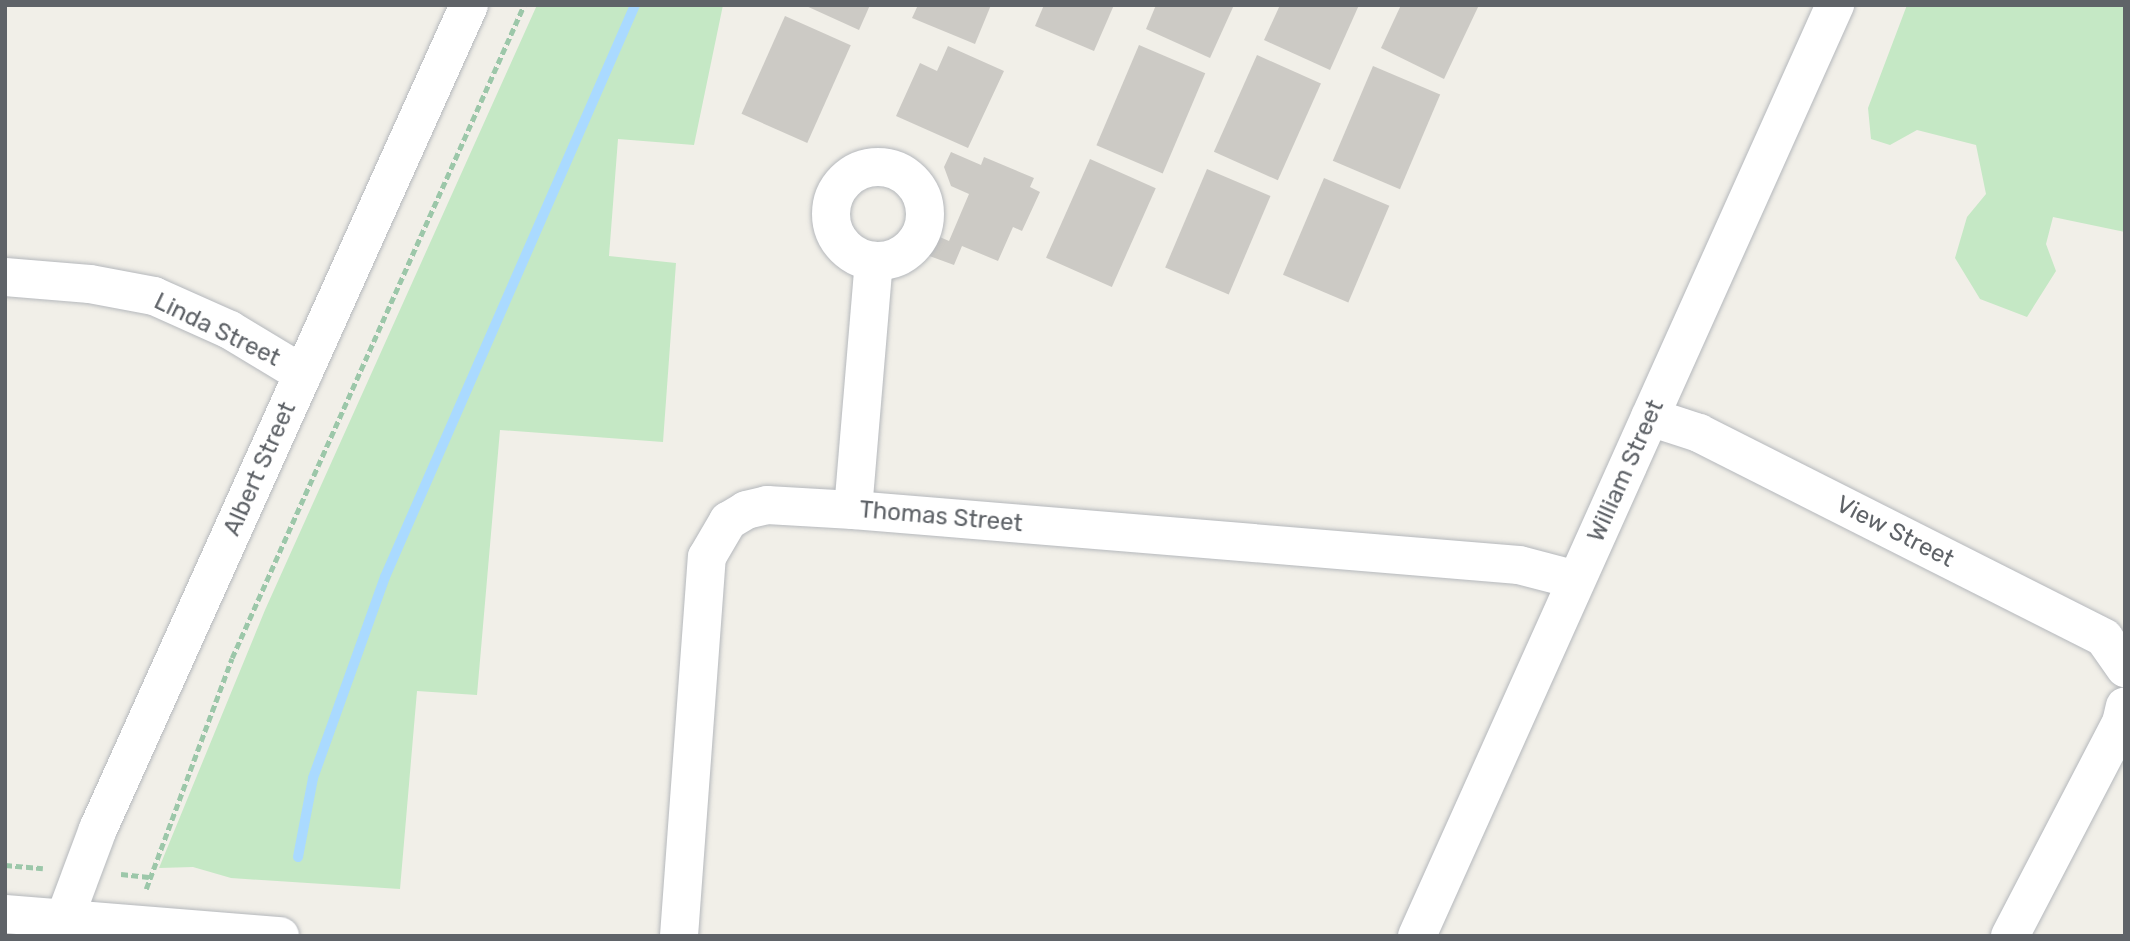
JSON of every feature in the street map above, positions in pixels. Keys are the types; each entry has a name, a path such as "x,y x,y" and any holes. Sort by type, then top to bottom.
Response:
{"street":[{"name":"Albert Street","path":"60,927 303,374 469,5"},
{"name":"William Street","path":"1417,936 1835,5"},
{"path":"853,510 874,261"},
{"name":"Linda Street","path":"5,276 90,284 154,296 230,330 303,374"},
{"name":"View Street","path":"1650,417 1699,433 2104,638 2125,668"},
{"name":"Thomas Street","path":"679,936 707,557 728,521 746,510 767,505 853,510 1519,565 1576,580"},
{"path":"2010,936 2121,723 2125,706"},
{"path":"5,914 60,927 142,925 280,936"}],"path":[{"path":"142,925 147,882 232,658 524,5"},
{"path":"5,865 24,867"}],"green space":[{"path":"537,5 723,5 694,145 618,139 609,256 676,263 663,442 500,430 477,695 417,691 400,889 231,878 193,867 159,868 265,610"},
{"path":"1907,5 2125,5 2125,232 2053,217 2046,244 2056,271 2027,317 1980,299 1955,258 1967,217 1986,194 1976,145 1917,130 1890,145 1871,139 1868,108"}],"building":[{"path":"804,5 870,5 859,30"},
{"path":"918,5 991,5 975,44 912,18"},
{"path":"1044,5 1114,5 1094,51 1035,26"},
{"path":"1156,5 1234,5 1210,58 1146,29"},
{"path":"1280,5 1359,5 1330,70 1264,40"},
{"path":"1401,5 1479,5 1444,79 1381,48"},
{"path":"785,16 851,45 807,143 741,114"},
{"path":"1139,45 1205,73 1163,173 1096,145"},
{"path":"948,46 1004,71 968,148 896,116 920,63 937,71"},
{"path":"1257,55 1321,83 1278,180 1214,152"},
{"path":"1373,66 1440,95 1400,189 1333,161"},
{"path":"951,152 981,165 984,157 1034,178 1030,187 1040,192 1022,231 1013,227 998,261 962,246 954,265 924,254 933,234 949,241 969,194 951,186 944,167"},
{"path":"1090,159 1156,188 1112,287 1046,258"},
{"path":"1207,169 1271,196 1229,294 1165,267"},
{"path":"1324,178 1389,206 1348,302 1283,275"}],"waterway":[{"path":"298,857 313,778 385,577 635,5"}]}
